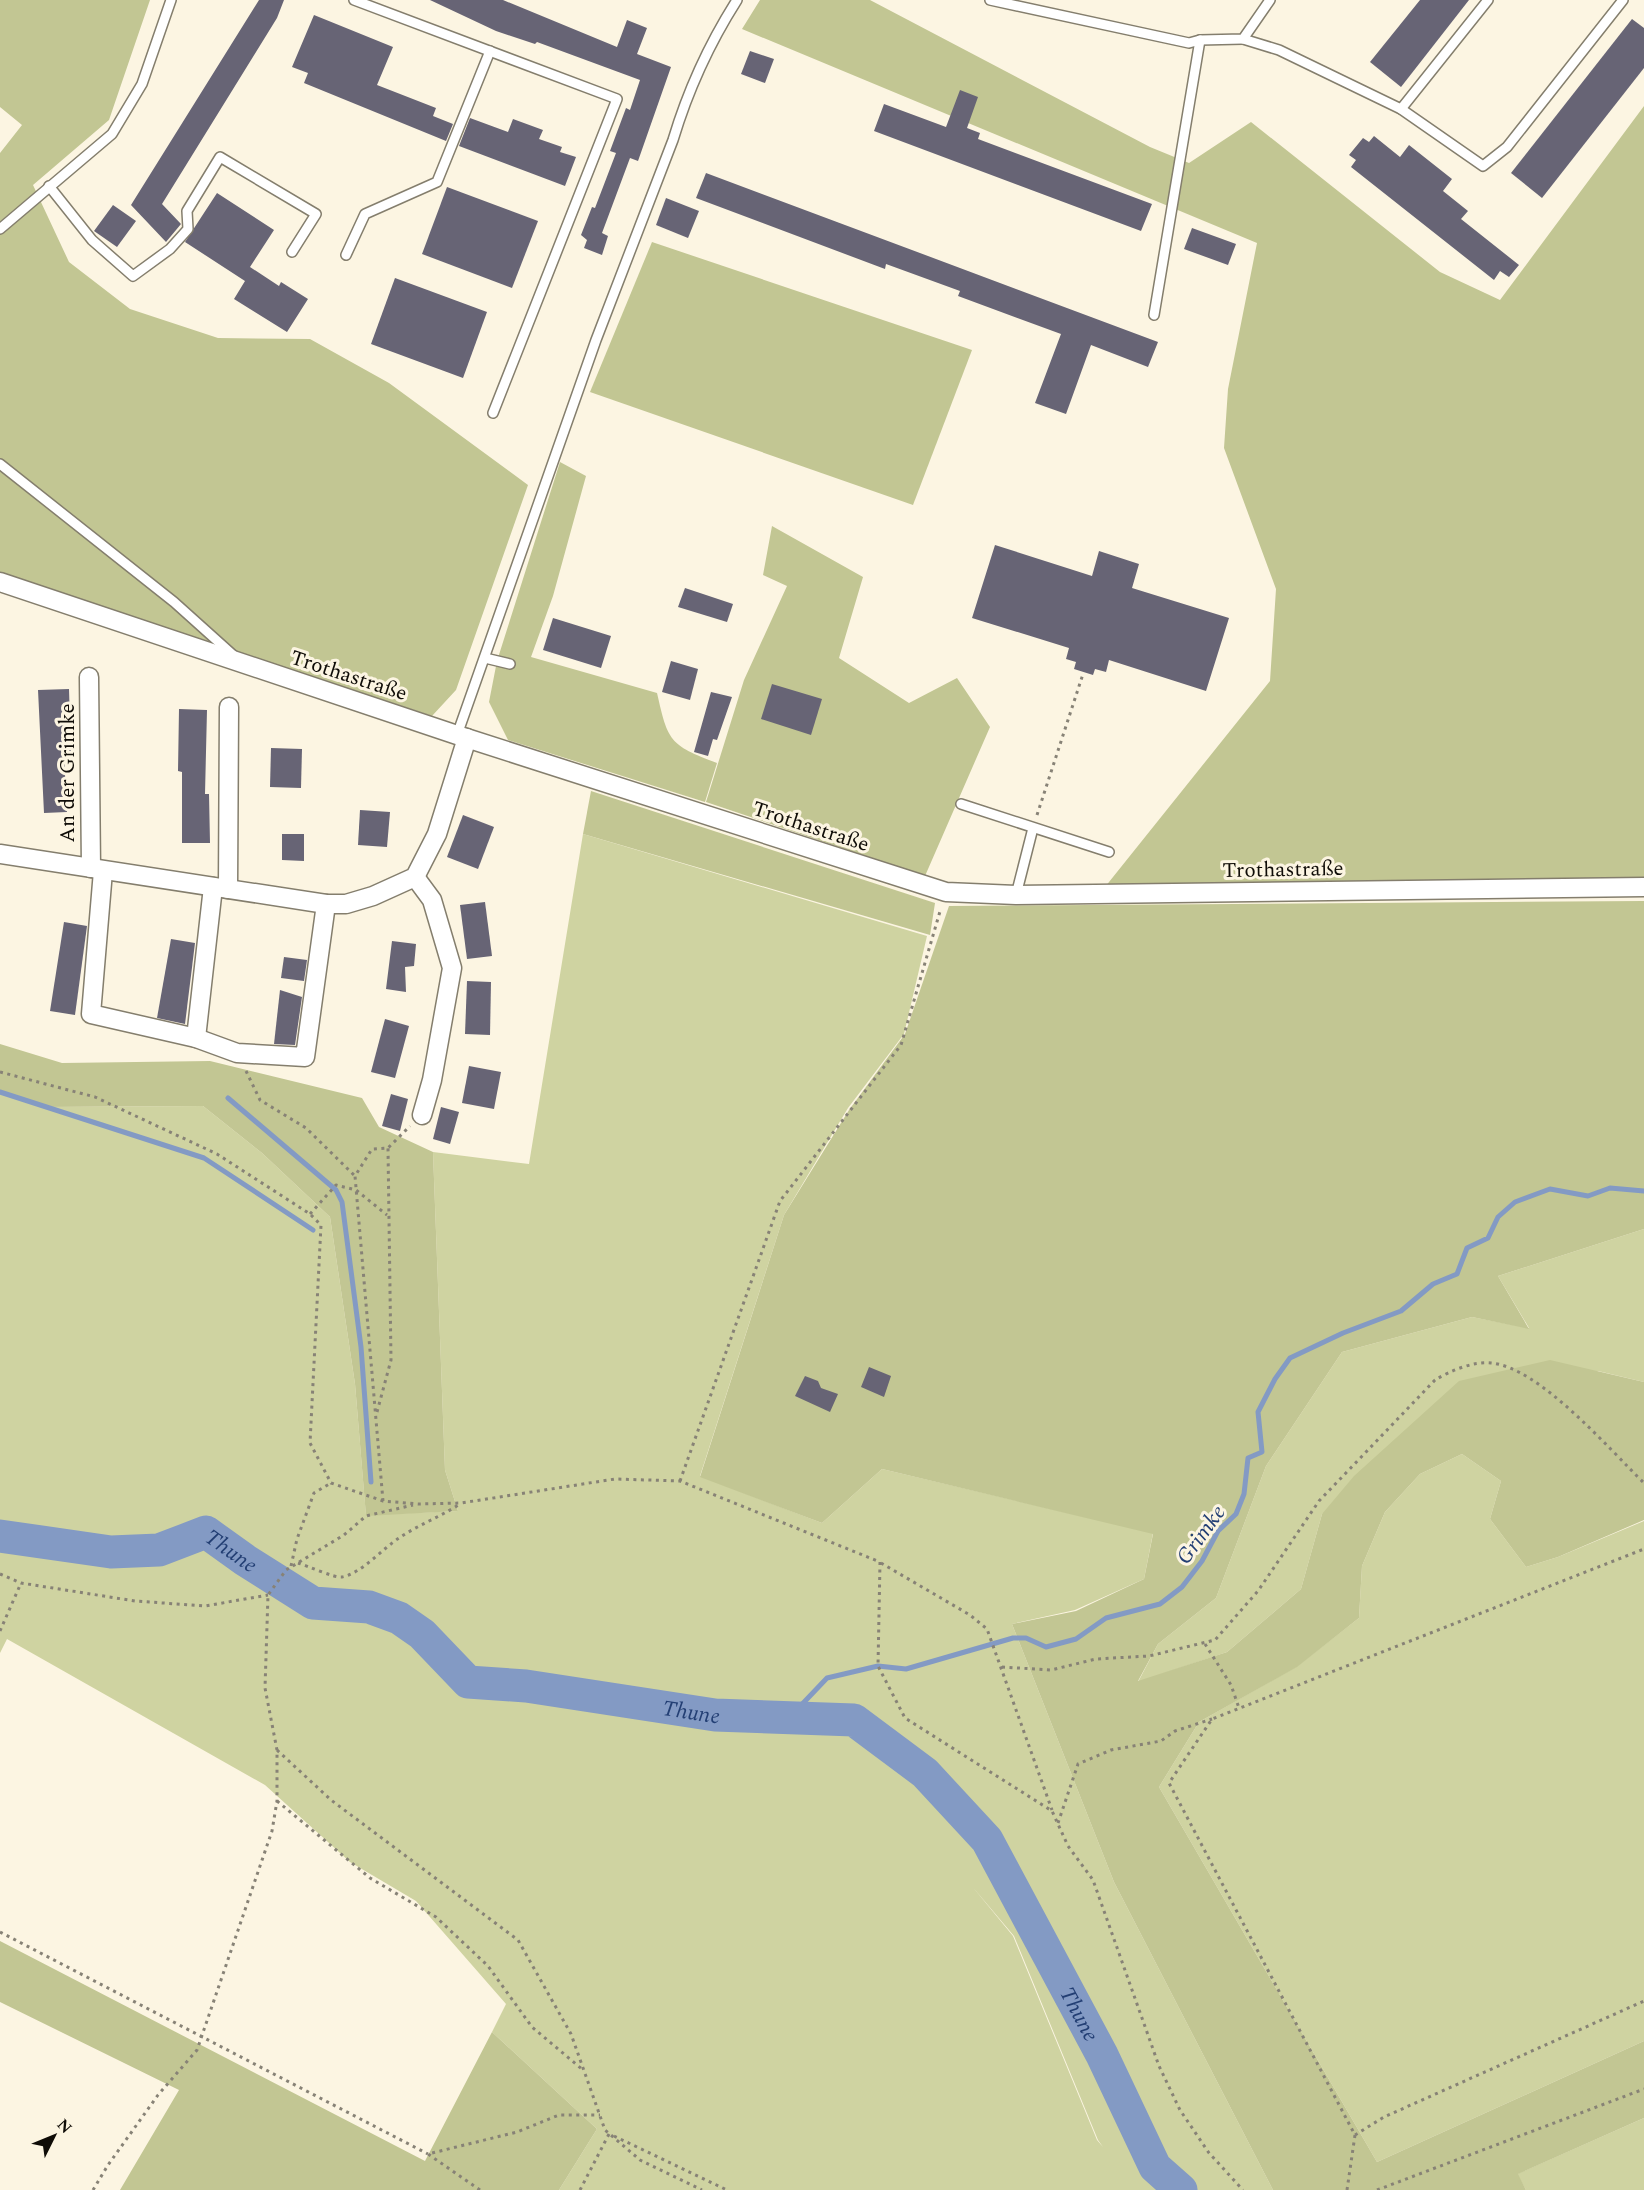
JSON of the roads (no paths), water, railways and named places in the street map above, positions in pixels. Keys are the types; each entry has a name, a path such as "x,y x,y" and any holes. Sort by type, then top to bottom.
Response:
{"street":[{"name":"Trothastraße","path":"0,582 462,736 946,892 1016,896 1644,887"},
{"name":"An der Grimke","path":"89,677 97,870 91,1014 196,1038 237,1053 305,1057 326,904"},
{"path":"196,1038 221,887 229,707"},
{"path":"422,1115 432,1080 452,968 432,900 415,877 437,834 462,736"},
{"name":"An der Grimke","path":"0,854 326,904 346,904 373,897 415,877"}],"lane":[{"path":"0,229 112,134 142,84 171,0"},
{"path":"354,0 617,99 493,413"},
{"path":"462,736 484,658 596,340 673,140 683,106 715,34 737,0"},
{"path":"990,0 1189,43 1200,40 1243,39 1279,50 1401,109 1483,166 1507,147 1623,0"},
{"path":"1243,39 1270,0"},
{"path":"1401,109 1488,0"},
{"path":"1154,315 1200,40"},
{"path":"346,255 365,214 436,182 490,51"},
{"path":"49,186 92,240 133,276 170,249 188,229 187,211 220,157 316,214 292,252"},
{"path":"0,464 174,602 242,663"},
{"path":"484,658 510,664"},
{"path":"961,804 1109,852"},
{"path":"1016,896 1033,828"}],"waterway":[{"path":"0,1092 204,1158 313,1230"},
{"path":"228,1098 336,1190 342,1202 361,1347 371,1482"},
{"name":"Grimke","path":"788,1719 827,1678 878,1666 906,1669 1013,1638 1026,1638 1046,1647 1076,1639 1106,1618 1160,1604 1182,1587 1202,1561 1218,1531 1236,1514 1244,1494 1248,1458 1262,1452 1258,1412 1275,1379 1290,1358 1343,1333 1401,1311 1433,1284 1457,1274 1467,1248 1488,1238 1498,1217 1515,1202 1550,1189 1588,1196 1610,1188 1644,1191"},
{"name":"Thune","path":"0,1536 111,1552 159,1550 206,1532 313,1603 369,1607 399,1618 422,1634 468,1682 526,1686 715,1715 854,1720 925,1773 987,1840 1102,2055 1155,2167 1181,2190"}]}
